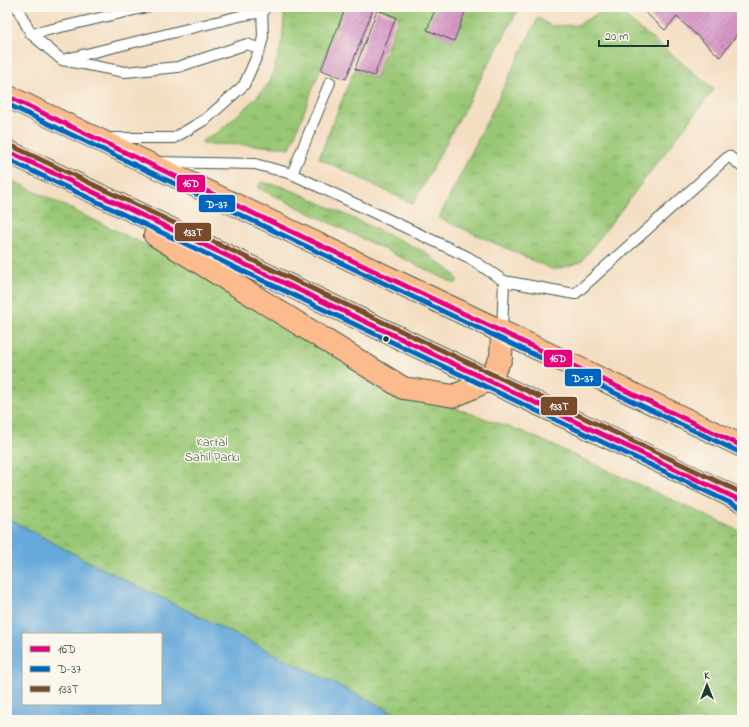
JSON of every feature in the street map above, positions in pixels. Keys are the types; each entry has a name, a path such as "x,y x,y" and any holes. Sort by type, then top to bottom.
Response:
{"highway":[{"path":"7,96 742,446"},
{"path":"7,150 742,501"},
{"path":"58,175 403,388 454,396 489,380 501,358 502,332"}],"lane":[{"path":"17,7 31,34 62,60 125,72 178,67 247,44 260,49"},
{"path":"31,34 147,7"},
{"path":"62,60 262,10 263,37 260,49 244,85 206,119 174,138 95,138"},
{"path":"292,174 330,82"},
{"path":"143,161 255,164 292,174 468,257 504,281 575,294 729,156 742,167"},
{"path":"502,332 504,281"}],"green space":[{"path":"285,7 344,7 290,148 251,145 203,144 202,141 217,133 249,105 270,82 282,43"},
{"path":"376,7 519,8 413,204 319,158 354,70 375,78 399,16"},
{"path":"605,7 613,7 714,89 581,262 554,270 439,218 538,18 551,26 577,25 595,15"},
{"name":"Kartal Sahil Parkı","path":"7,178 313,326 418,395 526,433 742,532 742,720 408,720 89,562 7,518"},
{"path":"261,182 280,186 301,194 425,252 454,274 457,280 456,284 258,188"}],"water":[{"path":"7,518 89,562 408,720 7,720"}],"building":[{"path":"346,7 374,7 346,79 321,70"},
{"path":"436,7 467,7 454,41 427,30"},
{"path":"639,7 742,7 742,28 720,57 677,17 665,30"},
{"path":"377,10 396,17 374,76 355,69"}],"transit line":[{"name":"16D","path":"7,96 742,446"},
{"name":"D-37","path":"7,104 739,452"},
{"name":"133T","path":"10,145 742,493"},
{"name":"16D","path":"7,151 742,501"},
{"name":"D-37","path":"7,159 739,507"}]}
